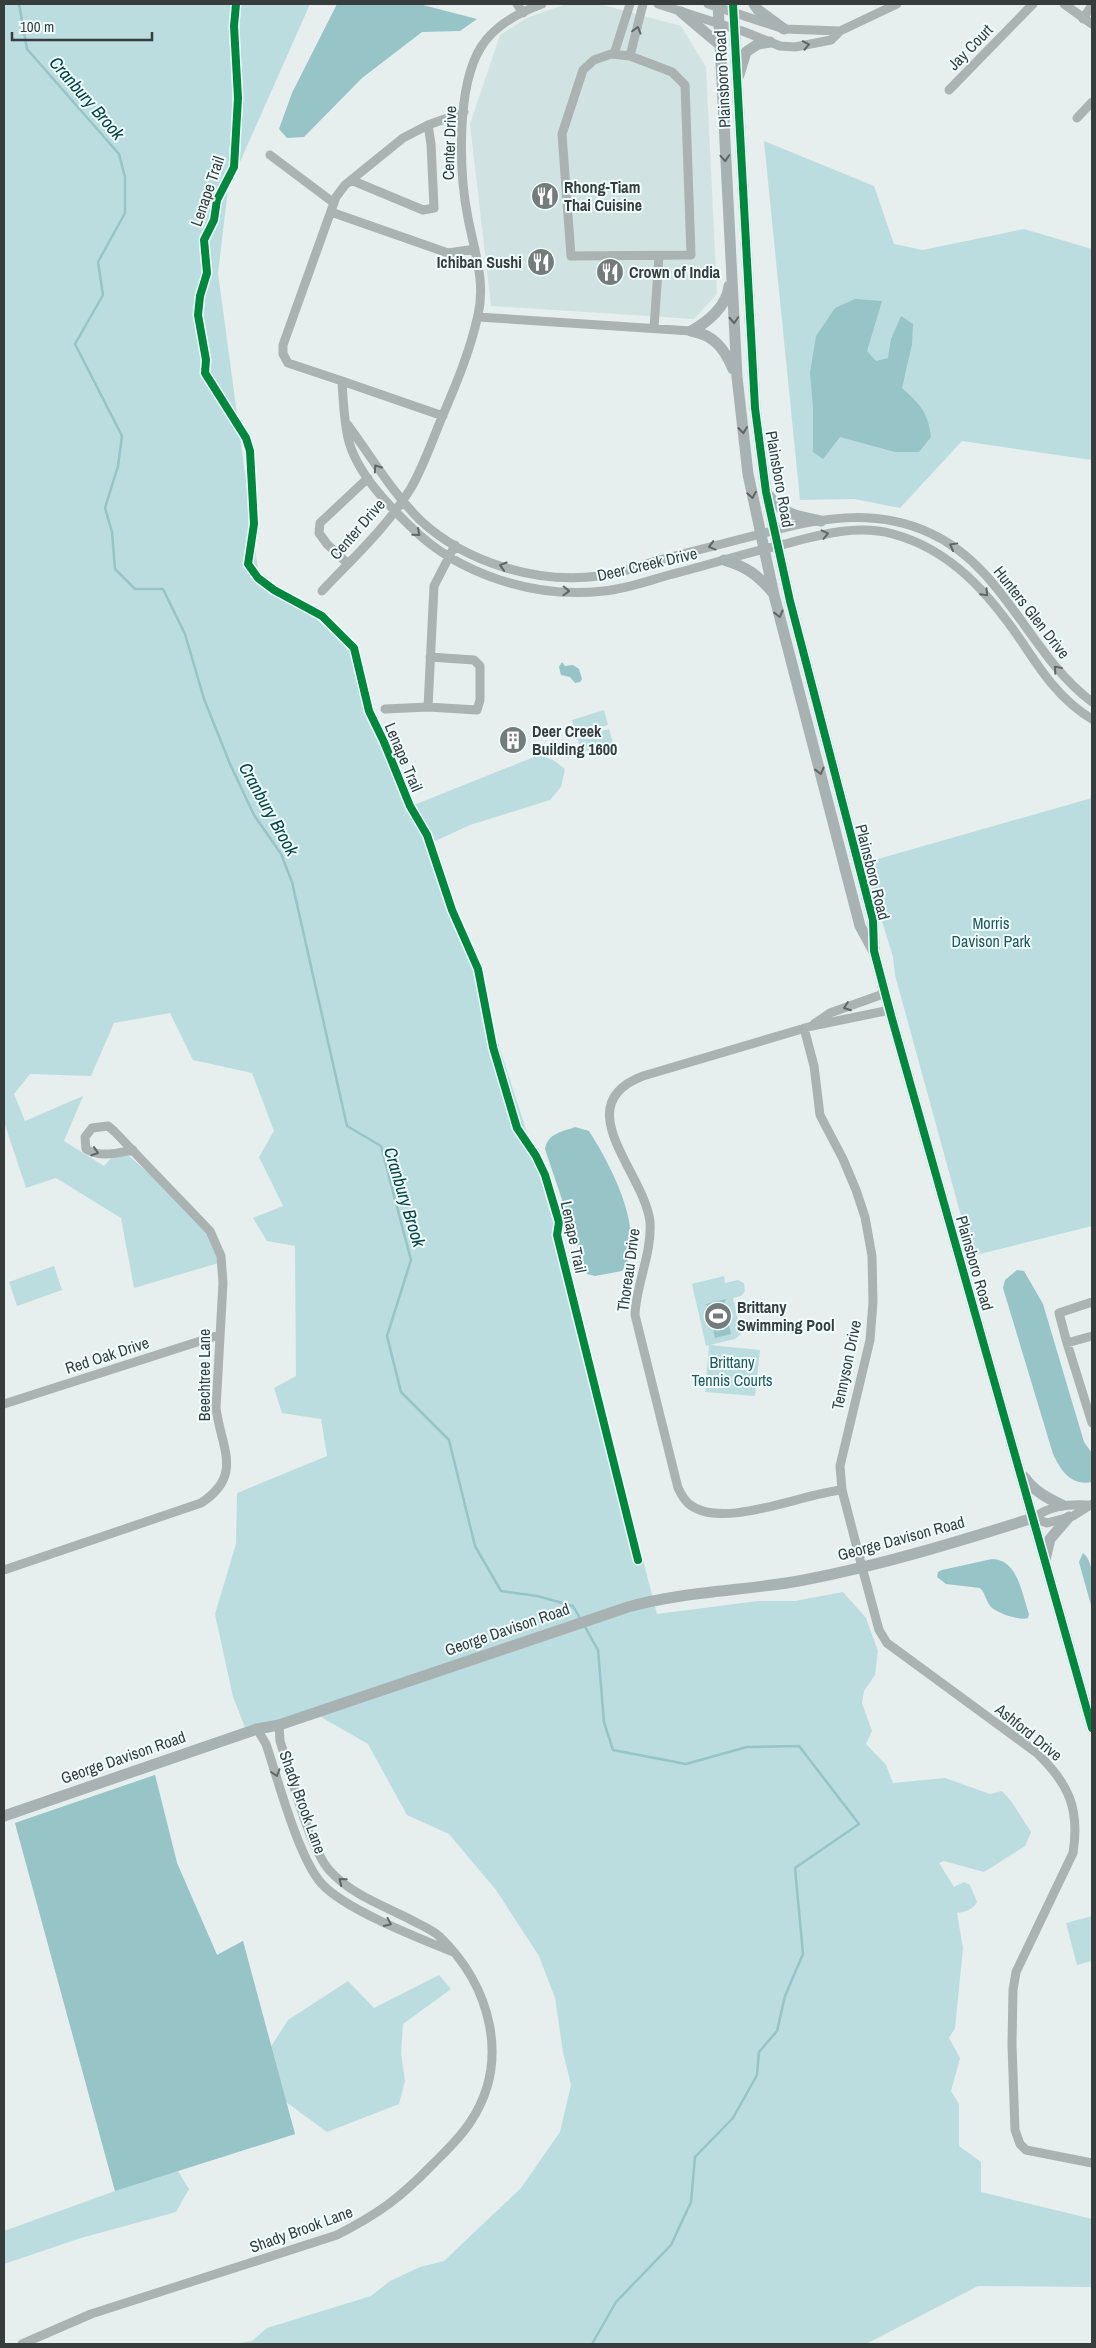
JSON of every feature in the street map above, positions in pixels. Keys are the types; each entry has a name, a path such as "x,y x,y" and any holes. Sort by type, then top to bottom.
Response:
{"street":[{"path":"517,4 523,13"},
{"name":"Center Drive","path":"322,591 403,500 424,461 459,376 478,316 481,290 462,186 461,147 464,112 472,67 481,47 494,32 523,13 542,4"},
{"path":"614,54 630,4"},
{"path":"630,56 643,4"},
{"path":"658,4 719,23 780,46 804,46 831,40 840,31 896,4"},
{"path":"754,4 758,10 784,29"},
{"name":"Jay Court","path":"949,90 1033,4"},
{"path":"1064,4 1092,24"},
{"path":"715,5 733,8 784,29 840,31"},
{"name":"Plainsboro Road","path":"715,5 719,23 737,377 748,474 760,534 774,595 860,926 874,951 1092,1728"},
{"path":"1083,19 1092,5"},
{"name":"Plainsboro Road","path":"733,8 756,424 766,492 809,679 873,920 874,951"},
{"path":"681,12 719,44"},
{"path":"736,84 746,52 758,44 770,42"},
{"path":"614,54 630,56 672,72 685,85 691,255 571,256 562,134 583,70 594,60 614,54"},
{"path":"1077,118 1092,102"},
{"path":"443,416 288,363 283,354 283,345 333,207 345,185 403,138 428,125 464,112"},
{"path":"352,180 423,210 434,208 432,144 428,125"},
{"path":"270,155 333,207 448,253 475,249"},
{"path":"654,328 659,256"},
{"path":"691,331 710,318 725,299 728,292 730,266"},
{"path":"478,316 700,333 718,343 724,350 737,377"},
{"path":"342,381 346,422"},
{"name":"Deer Creek Drive","path":"346,422 377,469 421,520 455,545 485,560 519,571 547,577 600,576 774,530"},
{"name":"Deer Creek Drive","path":"346,422 348,440 368,478 394,511 417,534 448,558 484,575 525,586 553,590 604,592 764,549"},
{"path":"348,563 326,544 319,533 320,523 368,478"},
{"path":"766,492 776,506 794,516 821,520"},
{"name":"Hunters Glen Drive","path":"774,530 844,516 874,518 900,523 929,532 963,551 1002,593 1052,663 1074,688 1092,702"},
{"name":"Hunters Glen Drive","path":"764,549 837,532 864,530 892,534 929,548 968,574 992,600 1046,677 1066,699 1092,718"},
{"path":"428,708 434,586 455,545"},
{"path":"724,560 743,566 758,576 774,595"},
{"path":"385,709 477,710 480,700 480,666 474,660 430,657"},
{"name":"Thoreau Drive","path":"808,1027 830,1013 886,993"},
{"name":"Thoreau Drive","path":"842,1490 735,1513 705,1511 695,1507 684,1498 678,1488 635,1315 649,1244 647,1206 614,1141 609,1120 612,1100 632,1080 808,1027 890,1010"},
{"name":"Tennyson Drive","path":"808,1027 820,1115 844,1159 856,1190 865,1217 872,1256 873,1302 870,1340 842,1451 840,1466 842,1490 862,1568"},
{"name":"Beechtree Lane","path":"4,1570 201,1503 214,1494 226,1478 228,1464 218,1427 216,1408 218,1335 223,1283 221,1256 210,1232 133,1150 108,1126 92,1128 85,1137 86,1149 92,1153 104,1154 133,1150"},
{"path":"1092,1302 1059,1313 1092,1423"},
{"name":"Red Oak Drive","path":"4,1404 218,1335"},
{"path":"1068,1343 1092,1336"},
{"path":"1020,1471 1030,1485 1044,1496 1062,1506"},
{"path":"1032,1518 1044,1510 1062,1506 1090,1505"},
{"path":"1032,1518 1048,1523 1069,1517 1090,1505"},
{"path":"1045,1562 1050,1539 1069,1517"},
{"name":"George Davison Road","path":"4,1816 257,1729 279,1725 594,1617 668,1597 775,1585 862,1568 1032,1518"},
{"name":"Ashford Drive","path":"862,1568 879,1630 887,1643 1053,1768 1064,1784 1074,1807 1076,1832 1073,1853 1016,1972 1013,1990 1012,2045 1015,2130 1020,2144 1026,2150 1092,2163"},
{"name":"Shady Brook Lane","path":"22,2344 91,2314 337,2235 374,2217 398,2198 461,2135 472,2119 488,2085 492,2032 481,1993 456,1953 438,1935 375,1903 357,1892 329,1870 313,1840 306,1821 280,1742 279,1725"},
{"name":"Shady Brook Lane","path":"257,1729 266,1744 307,1860 320,1882 336,1897 456,1953"},
{"path":"294,1826 306,1821"},
{"path":"370,1914 375,1903"}],"shaded area":[{"path":"337,4 419,4 477,19 460,31 422,32 362,78 304,137 287,138 279,129 292,93"},
{"path":"566,4 599,4 681,26 706,67 717,294 694,319 491,306 470,124 500,35 527,18"},
{"path":"855,299 882,301 867,351 876,361 888,358 891,339 901,316 913,324 912,344 902,388 922,409 930,428 931,437 919,452 895,452 840,437 823,459 813,452 813,407 810,373 816,336 835,308"},
{"path":"562,662 565,666 573,665 579,669 582,679 580,682 575,683 570,677 561,675 559,667"},
{"path":"575,1127 589,1131 615,1179 623,1199 629,1219 631,1238 629,1256 622,1271 595,1276 587,1274 545,1149 552,1136"},
{"path":"1017,1270 1024,1271 1043,1304 1084,1442 1092,1453 1092,1482 1078,1482 1068,1476 1053,1454 1003,1288 1005,1280"},
{"path":"726,1299 724,1304 731,1334 715,1338 706,1304"},
{"path":"1083,1553 1090,1563 1092,1571 1092,1609 1079,1562"},
{"path":"992,1559 1008,1565 1018,1579 1029,1614 1028,1618 1014,1617 993,1609 980,1588 946,1584 937,1577 938,1572 942,1570"},
{"path":"155,1775 177,1863 217,1955 243,1941 295,2134 115,2191 15,1823"}],"green space":[{"path":"4,4 310,4 228,189 218,273 258,570 348,646 365,697 409,807 539,755 553,760 565,769 561,787 550,800 470,825 433,842 529,1139 574,1295 657,1614 758,1601 795,1601 843,1592 866,1618 878,1651 875,1675 864,1691 862,1703 872,1731 866,1744 886,1765 893,1783 945,1778 990,1794 1002,1791 1011,1801 1031,1832 1025,1846 984,1872 944,1861 939,1863 954,1887 964,1882 970,1885 977,1902 971,1909 957,1913 963,1948 955,2028 949,2038 960,2058 951,2091 959,2104 959,2146 981,2162 981,2192 1092,2219 1092,2287 978,2286 866,2344 233,2344 252,2341 267,2328 371,2296 390,2281 420,2267 444,2261 521,2188 560,2132 571,2085 563,2052 555,1998 539,1956 496,1890 449,1834 407,1815 368,1744 321,1717 246,1730 233,1697 215,1614 236,1544 237,1493 327,1456 321,1419 282,1413 274,1388 296,1376 295,1246 267,1241 253,1218 283,1206 259,1157 274,1131 252,1073 193,1060 170,1013 114,1023 91,1076 30,1074 14,1094 25,1121 83,1096 64,1141 104,1166 120,1148 202,1220 222,1262 134,1288 121,1218 56,1178 26,1188 4,1122"},
{"path":"764,141 874,186 894,244 923,250 1024,229 1092,249 1092,460 962,441 900,508 854,499 800,500"},
{"path":"604,710 608,725 576,734 572,720"},
{"path":"609,729 613,743 582,752 577,738"},
{"name":"Morris Davison Park","path":"1092,798 1092,1226 972,1256 895,975 893,957 864,863"},
{"path":"54,1266 62,1290 17,1306 9,1282"},
{"name":"Brittany Tennis Courts","path":"724,1276 725,1283 738,1280 744,1283 745,1291 741,1296 733,1298 741,1334 735,1339 710,1345 760,1350 755,1396 705,1392 709,1345 706,1346 692,1284"},
{"path":"155,1775 177,1863 217,1955 243,1941 270,2048 288,2020 348,1981 374,2008 439,1975 451,1989 403,2024 401,2054 405,2081 399,2104 327,2132 286,2102 295,2134 178,2171 189,2189 176,2212 81,2238 4,2264 4,2231 115,2191 15,1823"},
{"path":"1092,1916 1092,1961 1077,1965 1066,1923"}],"waterway":[{"name":"Cranbury Brook","path":"19,4 27,49 119,154 125,177 125,213 98,262 103,295 75,344 122,436 118,466 105,508 112,532 115,569 135,589 163,589 185,634 204,699 230,764 254,815 281,854 292,882 347,1126 381,1146 411,1260 387,1336 401,1392 449,1440 475,1546 501,1591 537,1596 573,1606 581,1620"},
{"name":"Cranbury Brook","path":"584,1625 598,1650 604,1722 613,1750 686,1764 747,1747 799,1746 859,1824 795,1868 803,1954 785,1996 777,2031 759,2052 757,2075 733,2118 695,2157 691,2202 671,2245 616,2302 592,2344"}],"cycle path":[{"name":"Lenape Trail","path":"236,4 234,26 238,98 234,167 217,200 214,220 204,240 207,273 200,296 198,315 206,360 205,373 246,438 250,451 254,524 248,564 258,578 274,590 322,616 354,648 369,711 410,806 427,835 452,910 478,969 493,1047 517,1128 536,1156 545,1175 559,1222 557,1235 638,1560"},
{"path":"733,4 755,408 766,492 790,601 873,920 874,951 1092,1728"}],"place":[{"name":"Rhong-Tiam Thai Cuisine","path":"545,196"},
{"name":"Ichiban Sushi","path":"541,262"},
{"name":"Crown of India","path":"610,272"},
{"name":"Deer Creek Building 1600","path":"513,740"},
{"name":"Brittany Swimming Pool","path":"718,1316"}]}
